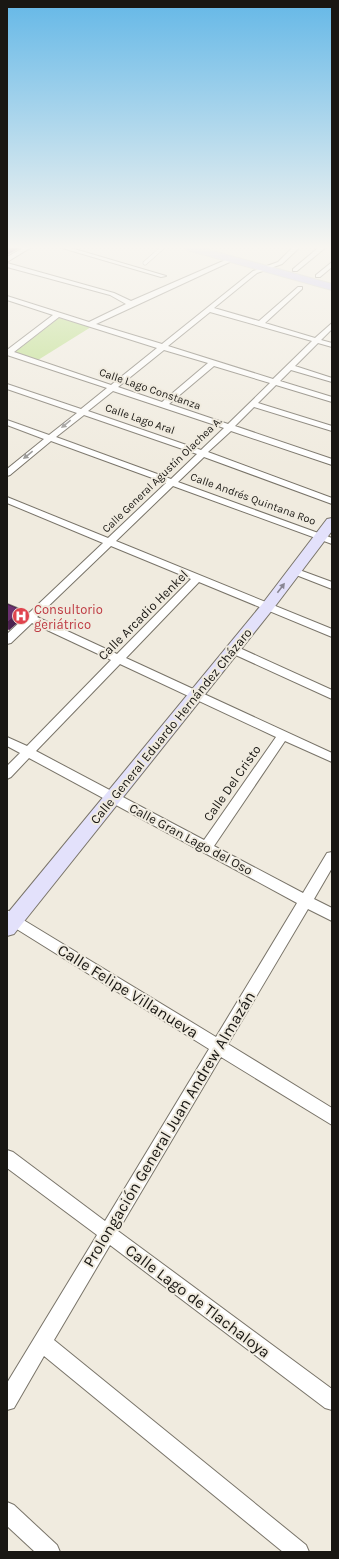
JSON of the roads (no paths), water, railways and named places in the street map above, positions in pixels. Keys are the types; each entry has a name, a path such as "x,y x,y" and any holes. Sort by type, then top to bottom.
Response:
{"main road":[{"name":"Calle General Eduardo Hernández Cházaro","path":"9,921 196,695 268,606 294,571 326,538 332,522"}],"street":[{"path":"8,352 49,321"},
{"path":"80,321 332,400"},
{"path":"90,324 97,321"},
{"path":"7,473 194,321"},
{"path":"250,321 332,345"},
{"path":"260,324 264,321"},
{"name":"Calle General Agustín Olachea A.","path":"7,640 229,428 332,325"},
{"name":"Calle Lago Constanza","path":"8,352 332,462"},
{"path":"162,405 214,362"},
{"path":"289,367 332,380"},
{"name":"Calle Lago Aral","path":"7,386 202,453 332,501"},
{"path":"252,404 332,429"},
{"name":"Calle Andrés Quintana Roo","path":"7,422 326,538"},
{"path":"7,500 198,577"},
{"path":"294,571 332,586"},
{"name":"Calle Arcadio Henkel","path":"7,774 198,577 332,633"},
{"path":"7,607 332,758"},
{"path":"233,649 332,695"},
{"name":"Calle Del Cristo","path":"206,848 283,735"},
{"name":"Calle Gran Lago del Oso","path":"7,741 332,915"},
{"name":"Prolongación General Juan Andrew Almazán","path":"7,1402 217,1047 332,857"},
{"name":"Calle Felipe Villanueva","path":"9,921 332,1117"},
{"name":"Calle Lago de Tlachaloya","path":"7,1158 332,1400"},
{"path":"42,1342 299,1552"},
{"path":"7,1512 50,1552"}],"place":[{"name":"Consultorio geriátrico","path":"21,616"}]}
